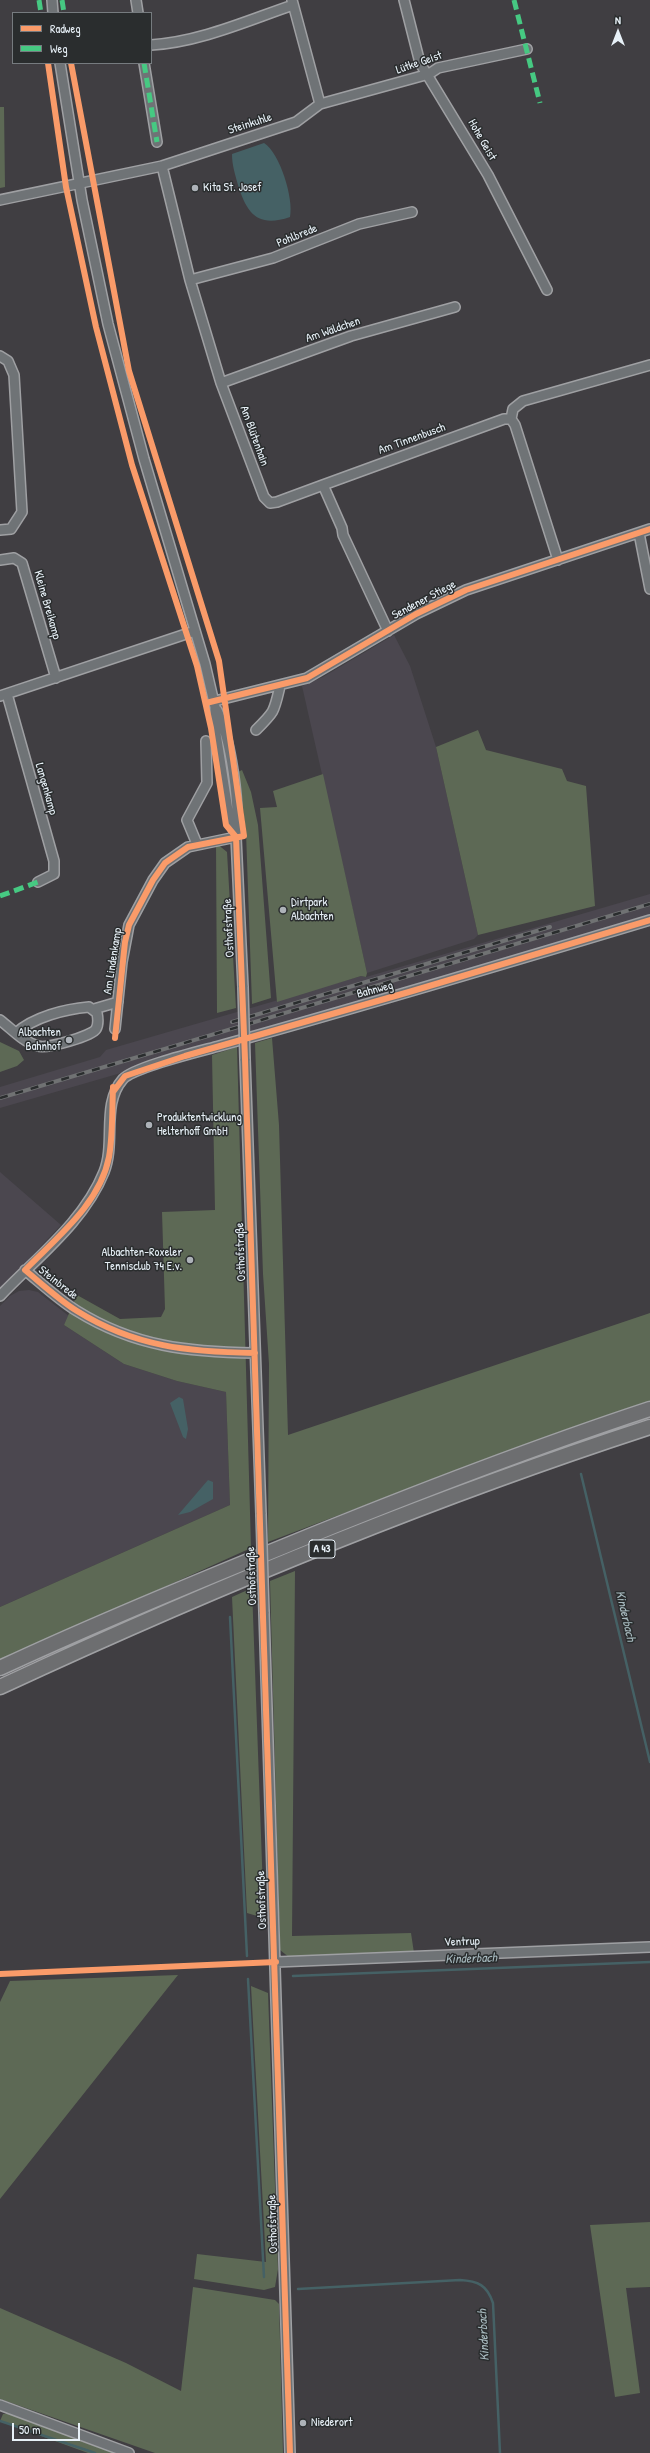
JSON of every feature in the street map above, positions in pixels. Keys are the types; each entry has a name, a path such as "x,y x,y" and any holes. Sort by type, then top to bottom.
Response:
{"highway":[{"name":"A 43","path":"0,1668 204,1578 358,1516 494,1464 650,1409"},
{"name":"A 43","path":"0,1687 212,1593 364,1532 500,1480 650,1427"}],"street":[{"path":"52,0 53,12"},
{"path":"136,0 138,12"},
{"name":"Hohe Geist","path":"404,0 420,63 429,74 488,175 547,290"},
{"path":"152,45 173,44 199,37 292,2 320,104"},
{"name":"Lütke Geist","path":"320,104 429,74 438,68 452,64 527,49"},
{"name":"Osthofstraße","path":"60,64 79,183 108,324 144,459 215,704 215,727 229,817 236,837 243,987 276,1962 290,2453"},
{"path":"144,64 157,142"},
{"name":"Steinkuhle","path":"0,200 162,166 296,122 320,104"},
{"name":"Am Blütenhain","path":"162,166 190,280 221,382 264,497 270,503 277,502 323,485"},
{"name":"Pohlbrede","path":"190,280 273,258 359,224 412,212"},
{"name":"Am Wäldchen","path":"221,382 351,336 455,307"},
{"path":"0,356 8,360 14,375 22,512 11,529 0,530"},
{"path":"558,560 515,424 511,419 513,408 524,401 650,365"},
{"name":"Am Tinnenbusch","path":"323,485 430,444 504,419 511,419"},
{"path":"323,485 342,528 346,542 388,631"},
{"name":"Sendener Stiege","path":"215,704 280,686 320,672 416,614 466,590 650,529"},
{"path":"639,533 650,589"},
{"name":"Kleine Breikamp","path":"0,560 14,558 22,563 56,678"},
{"name":"Langenkamp","path":"38,882 54,874 54,861 3,695 195,631"},
{"path":"256,730 274,713 280,686"},
{"path":"197,844 187,820 207,783 206,741"},
{"name":"Am Lindenkamp","path":"115,1028 129,925 153,880 165,863 176,854 197,844 236,837"},
{"name":"Bahnweg","path":"113,1092 125,1076 185,1056 409,992 650,920"},
{"path":"16,1033 26,1025 36,1020 81,1008 94,1009 118,1002"},
{"path":"0,1020 16,1033 38,1047 51,1046 92,1033 98,1025 97,1014 94,1009"},
{"name":"Steinbrede","path":"0,1296 78,1216 96,1191 109,1157 113,1092"},
{"name":"Steinbrede","path":"24,1270 77,1311 130,1337 162,1347 200,1352 255,1353"},
{"name":"Ventrup","path":"276,1962 650,1947"},
{"path":"0,2406 129,2453"}],"shaded area":[{"path":"394,635 410,666 436,747 478,935 474,939 367,973 302,686 323,677"},
{"path":"650,894 650,914 373,1000 0,1108 0,1087 100,1057 106,1050 361,976 366,977"},
{"path":"0,1172 61,1225 0,1289"},
{"path":"29,1290 38,1292 69,1316 64,1325 124,1364 177,1381 226,1392 230,1505 0,1607 0,1306 10,1296 19,1291"}],"green space":[{"path":"0,107 4,107 5,187 0,188"},
{"path":"478,730 486,750 562,769 567,781 586,786 595,906 478,935 436,747"},
{"path":"242,770 251,792 258,825 271,998 252,1004 246,832 238,772"},
{"path":"323,774 367,973 366,977 361,976 277,1002 260,808 277,807 273,791"},
{"path":"216,843 227,852 236,1008 217,1013"},
{"path":"272,1038 279,1125 288,1435 650,1313 650,1403 492,1457 268,1542 269,1364 263,1274 255,1043"},
{"path":"0,1042 19,1051 24,1060 17,1066 0,1072"},
{"path":"237,1047 251,1548 0,1661 0,1607 230,1505 226,1392 177,1381 124,1364 64,1325 77,1295 120,1319 161,1317 165,1309 162,1212 215,1210 212,1055"},
{"path":"295,1571 292,1936 411,1933 414,1953 290,1958 280,1950 270,1581"},
{"path":"252,1588 264,1918 247,1913 232,1597"},
{"path":"178,1975 0,2199 0,2002 10,1981"},
{"path":"251,1986 268,1993 278,2269 275,2287 264,2290 194,2279 197,2254 266,2262"},
{"path":"650,2222 650,2287 626,2288 640,2393 615,2397 590,2225"},
{"path":"193,2287 275,2300 279,2304 283,2453 155,2453 0,2399 0,2308 126,2363 181,2391"},
{"path":"10,2413 128,2453 88,2453 0,2421 3,2414"}],"water":[{"path":"264,143 270,148 275,156 288,188 291,209 290,217 279,220 270,221 262,219 255,216 250,211 245,204 234,170 232,154"},
{"path":"179,1397 183,1399 188,1429 186,1439 183,1437 170,1403"},
{"path":"208,1480 213,1482 213,1499 190,1512 178,1515"}],"waterway":[{"name":"Kinderbach","path":"581,1474 650,1762"},
{"path":"230,1617 247,1956"},
{"name":"Kinderbach","path":"293,1976 650,1962"},
{"name":"Kinderbach","path":"248,1979 264,2277"},
{"name":"Kinderbach","path":"298,2289 460,2280 472,2281 485,2288 493,2303 500,2453"},
{"path":"0,2421 95,2453"}],"railway":[{"path":"0,1098 650,904"},
{"path":"232,1022 550,927"}],"marked path":[{"path":"39,0 41,12"},
{"path":"62,0 64,12"},
{"path":"514,0 540,103"},
{"path":"144,64 157,142"},
{"path":"0,896 38,882"}],"cycle path":[{"path":"48,64 66,187 96,327 132,465 197,666 211,728 226,825 236,837"},
{"path":"71,64 129,371 219,661 244,836 188,847 165,863 153,880 129,925 125,942 115,1038"},
{"path":"206,703 307,678 416,614 466,590 650,529"},
{"path":"236,837 245,1059 290,2453"},
{"path":"113,1092 125,1076 185,1056 409,992 650,920"},
{"path":"113,1087 112,1131 109,1157 104,1174 87,1205 63,1233 25,1270 70,1307 120,1333 141,1340 185,1349 255,1353"},
{"path":"0,1974 276,1962"}],"place":[{"name":"Kita St. Josef","path":"195,188"},
{"name":"Dirtpark Albachten","path":"283,910"},
{"name":"Albachten Bahnhof","path":"69,1040"},
{"name":"Produktentwicklung Helterhoff GmbH","path":"149,1125"},
{"name":"Albachten-Roxeler Tennisclub 74 E.v.","path":"190,1260"},
{"name":"Niederort","path":"303,2423"}]}
